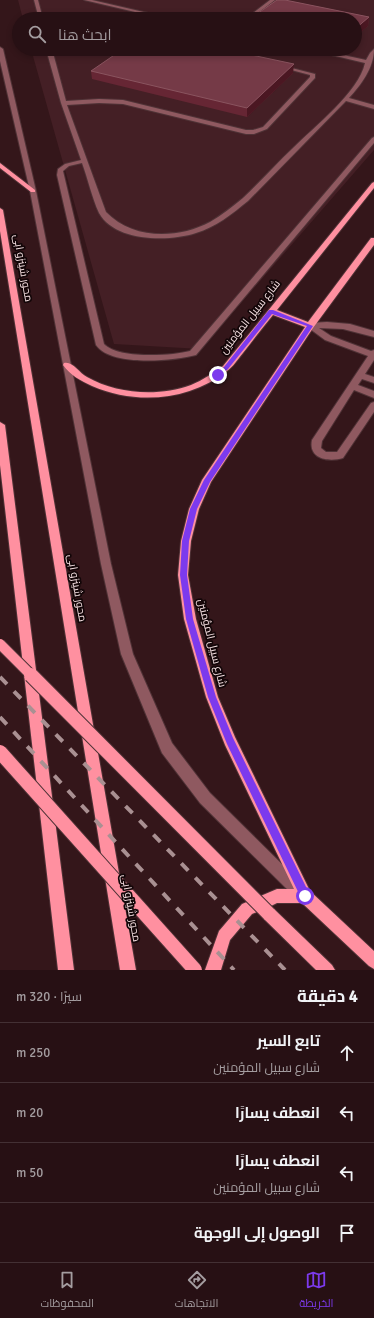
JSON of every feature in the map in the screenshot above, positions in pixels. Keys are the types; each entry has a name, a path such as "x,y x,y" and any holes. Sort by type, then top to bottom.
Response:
{"main road":[{"path":"0,165 33,191"},
{"name":"شارع سبيل المؤمنين","path":"67,365 85,380 113,390 146,395 184,391 208,381 226,368 374,184"},
{"name":"محور شينزو ابى","path":"0,210 128,970"},
{"name":"شارع سبيل المؤمنين","path":"305,896 230,741 212,697 190,619 183,575 186,541 194,509 207,480 310,326 374,240"},
{"path":"271,311 310,326"},
{"path":"0,424 66,970"},
{"path":"0,644 269,914 327,970"},
{"path":"0,752 195,970"},
{"path":"213,970 224,936 247,909 277,896 305,896 374,961"}],"street":[{"path":"36,0 39,12"},
{"path":"86,0 139,12"},
{"path":"111,6 121,0"},
{"path":"256,12 273,0"},
{"path":"0,49 33,191 106,564 127,654 167,748 205,798 305,896"},
{"path":"51,56 64,103 103,213 112,223 127,231 147,236 159,237 195,232 225,217 345,99 365,74 368,58 374,51"},
{"path":"341,56 368,62"},
{"path":"64,103 100,101 123,102 239,131 254,132 265,128 313,77 312,74 306,72 276,65"},
{"path":"345,99 374,107"},
{"path":"84,161 67,165 60,170 60,175 100,345 106,351 114,354 149,357 178,357 193,354 374,138"},
{"path":"310,326 338,324 374,334"},
{"path":"310,326 328,338 373,354 370,367 360,375 352,386 317,440 315,444 316,450 320,454 327,457 340,455 374,405"},
{"path":"360,375 374,380"},
{"path":"352,386 374,394"}],"shaded area":[{"path":"18,0 374,0 374,150 201,349 114,344 33,56 362,56 362,12 21,12"}],"building":[{"path":"277,0 285,0 344,12 260,12"},
{"path":"362,16 369,17 362,23"},
{"path":"113,56 256,56 294,64 247,108 91,71"}],"railway":[{"path":"0,677 285,970"},
{"path":"0,717 234,970"}],"route":[{"path":"218,375 226,368 271,311 310,326 207,480 194,509 186,541 183,575 190,619 212,697 230,741 305,896"}]}
